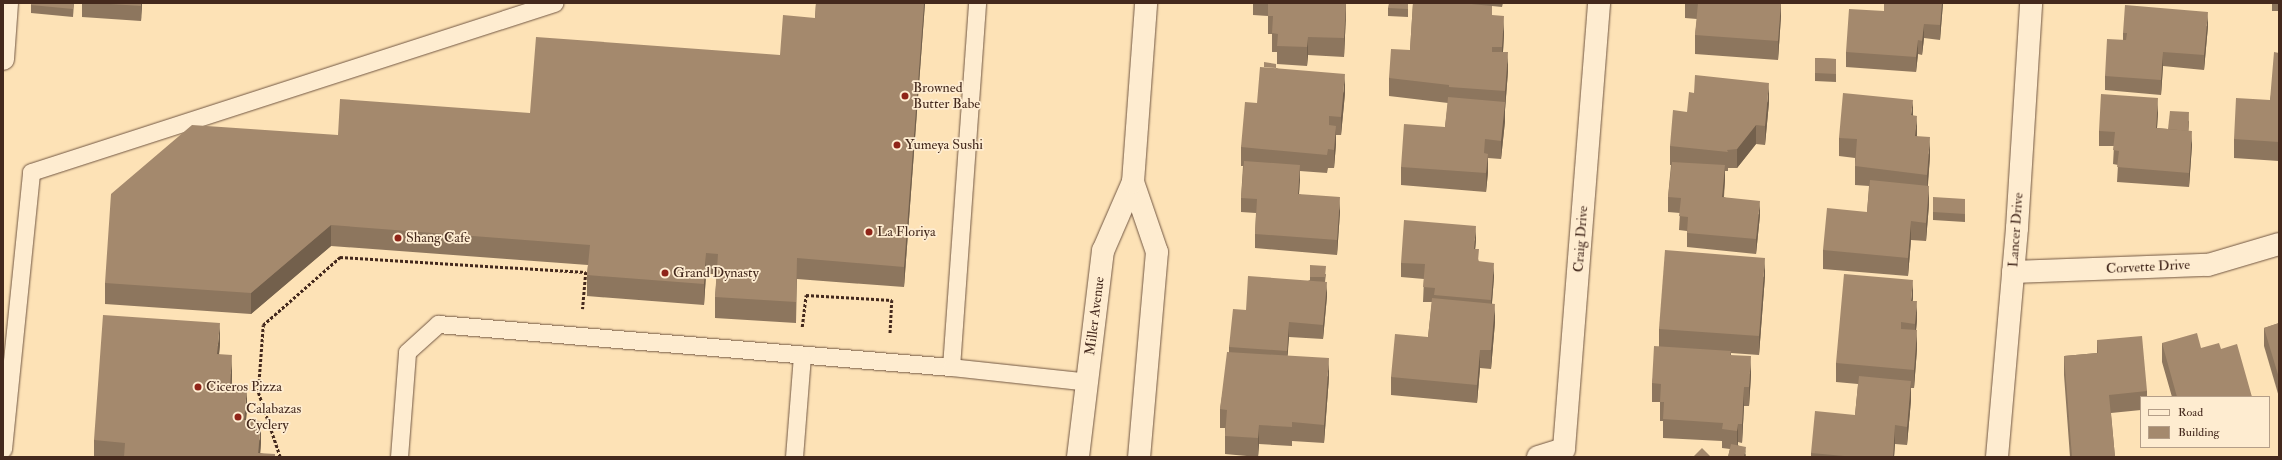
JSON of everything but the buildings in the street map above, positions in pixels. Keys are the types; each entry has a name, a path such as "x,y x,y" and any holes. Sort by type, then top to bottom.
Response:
{"street":[{"path":"3,59 8,3"},
{"name":"Miller Avenue","path":"1078,457 1103,251 1133,182 1146,3"},
{"name":"Craig Drive","path":"1538,457 1564,449 1572,374 1599,3"},
{"name":"Lancer Drive","path":"1997,457 2013,272 2031,3"},
{"name":"Miller Avenue","path":"1133,182 1157,252 1139,457"},
{"name":"Corvette Drive","path":"2013,272 2208,265 2279,244"}],"lane":[{"path":"3,449 31,172 554,3"},
{"path":"951,367 977,3"},
{"path":"399,457 407,352 438,324 802,356 951,367 1088,382"},
{"path":"794,457 802,356"}],"place":[{"name":"Browned Butter Babe","path":"905,96"},
{"name":"Yumeya Sushi","path":"897,145"},
{"name":"La Floriya","path":"869,232"},
{"name":"Shang Cafe","path":"398,238"},
{"name":"Grand Dynasty","path":"665,273"},
{"name":"Ciceros Pizza","path":"198,387"},
{"name":"Calabazas Cyclery","path":"238,417"}]}
